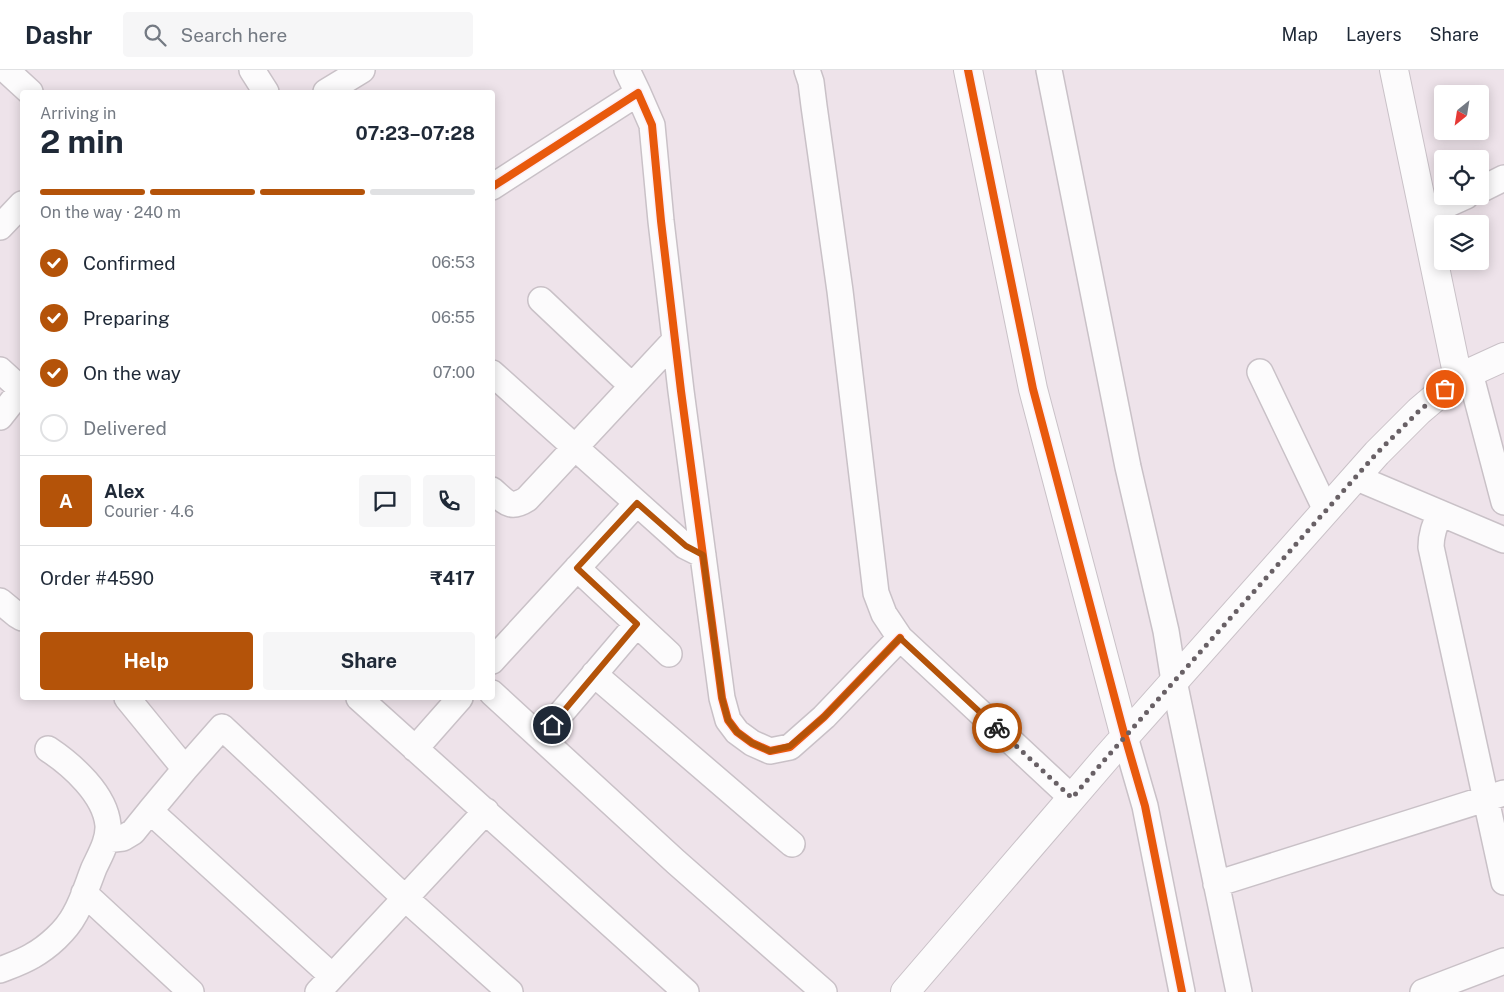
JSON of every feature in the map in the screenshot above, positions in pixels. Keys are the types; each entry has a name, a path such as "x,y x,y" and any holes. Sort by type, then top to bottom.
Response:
{"street":[{"path":"6,70 30,83"},
{"path":"252,70 265,90"},
{"path":"329,90 362,70"},
{"path":"627,70 652,125 675,340 722,698 728,720 737,732 752,743 770,751 790,746 824,717 900,638"},
{"path":"807,70 811,82 840,291 876,593 884,614 900,638 1072,798"},
{"path":"968,70 1033,389 1124,737 1145,806 1182,992"},
{"path":"1049,70 1128,467 1166,631 1174,681 1239,992"},
{"path":"1394,70 1424,216 1464,375 1504,502"},
{"path":"495,184 638,93"},
{"path":"1489,186 1504,178"},
{"path":"1424,216 1447,205"},
{"path":"541,300 632,386"},
{"path":"495,493 508,504 518,505 527,499 675,340"},
{"path":"905,992 1124,737 1377,453 1419,411 1464,375 1504,357"},
{"path":"0,370 20,388"},
{"path":"1260,372 1326,510"},
{"path":"495,377 686,546 703,555"},
{"path":"0,417 20,392"},
{"path":"1355,477 1504,540"},
{"path":"495,658 637,503"},
{"path":"1440,513 1431,538 1431,547 1495,796 1504,882"},
{"path":"577,568 669,654"},
{"path":"0,601 20,617"},
{"path":"541,738 637,624"},
{"path":"594,674 792,844"},
{"path":"495,696 676,862 824,992"},
{"path":"129,700 185,769"},
{"path":"361,700 686,992"},
{"path":"416,749 458,700"},
{"path":"106,840 122,838 133,832 222,727 502,989"},
{"path":"0,970 32,956 49,944 63,930 75,914 106,840 108,825 104,807 92,789 64,760 48,749"},
{"path":"1216,884 1495,796"},
{"path":"150,811 325,984 486,812"},
{"path":"84,893 184,989"},
{"path":"1423,992 1504,961"}],"cycle path":[{"path":"968,70 1033,389 1145,806 1182,992"},
{"path":"495,185 638,93 652,125 681,391 722,698 728,720 737,732 752,743 770,751 790,747 824,717 900,638"}],"way so far":[{"path":"997,728 1072,798 1377,453 1419,411 1445,389"}],"route":[{"path":"552,725 637,624 577,568 637,503 686,546 703,555 722,698 728,720 737,732 752,743 770,751 790,746 824,717 900,638 997,728"}]}
